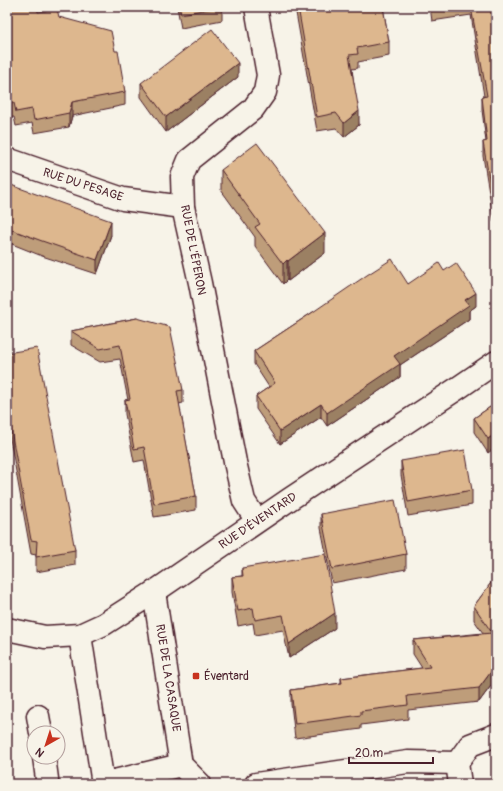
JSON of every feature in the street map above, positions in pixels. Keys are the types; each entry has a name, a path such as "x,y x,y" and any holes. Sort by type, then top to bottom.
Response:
{"street":[{"name":"RUE DE L'ÉPERON","path":"256,7 268,75 265,92 253,109 189,160 182,178 184,207 235,462 244,501 257,521"},
{"name":"RUE DU PESAGE","path":"7,159 123,199 184,207"},
{"name":"RUE D'ÉVENTARD","path":"7,629 45,637 80,635 104,624 496,362"},
{"name":"RUE DE LA CASAQUE","path":"154,592 182,765"},
{"path":"80,635 102,784 182,765 200,784"},
{"path":"460,784 457,763 470,745 496,735"},
{"path":"256,784 408,762 457,763"},
{"path":"45,765 48,779 46,784"}],"building":[{"path":"7,7 37,7 38,12 57,9 59,17 111,31 115,51 118,51 125,92 72,102 69,113 34,120 32,109 16,112 14,103 7,104"},
{"path":"179,7 220,7 181,14"},
{"path":"298,7 383,7 389,42 357,48 358,54 349,55 359,111 344,123 336,113 317,117"},
{"path":"471,7 496,7 496,208 494,209 483,142 487,141 482,97 487,96"},
{"path":"212,29 238,63 166,117 141,83"},
{"path":"257,143 325,233 283,264 255,227 260,224 221,170"},
{"path":"11,185 111,221 97,260 7,228 7,195"},
{"path":"392,259 408,284 439,263 444,271 456,263 476,293 465,300 469,305 394,356 400,364 327,413 321,404 280,431 256,396 275,383 254,351"},
{"path":"137,318 170,327 183,390 177,391 196,496 154,504 144,447 134,449 125,400 130,399 120,345 100,349 71,331"},
{"path":"37,348 75,550 36,557 37,541 31,540 7,408 7,353"},
{"path":"496,403 496,433 488,439 474,418"},
{"path":"465,450 472,490 408,502 401,461"},
{"path":"395,500 406,554 332,569 321,514"},
{"path":"325,554 335,613 289,644 283,615 255,620 253,608 238,611 232,577 243,576 242,568"},
{"path":"496,576 496,665 479,688 407,696 408,705 361,711 361,715 295,724 291,690 342,683 341,678 430,667 413,640 492,633 474,606"}],"place":[{"name":"Éventard","path":"196,676"}]}
